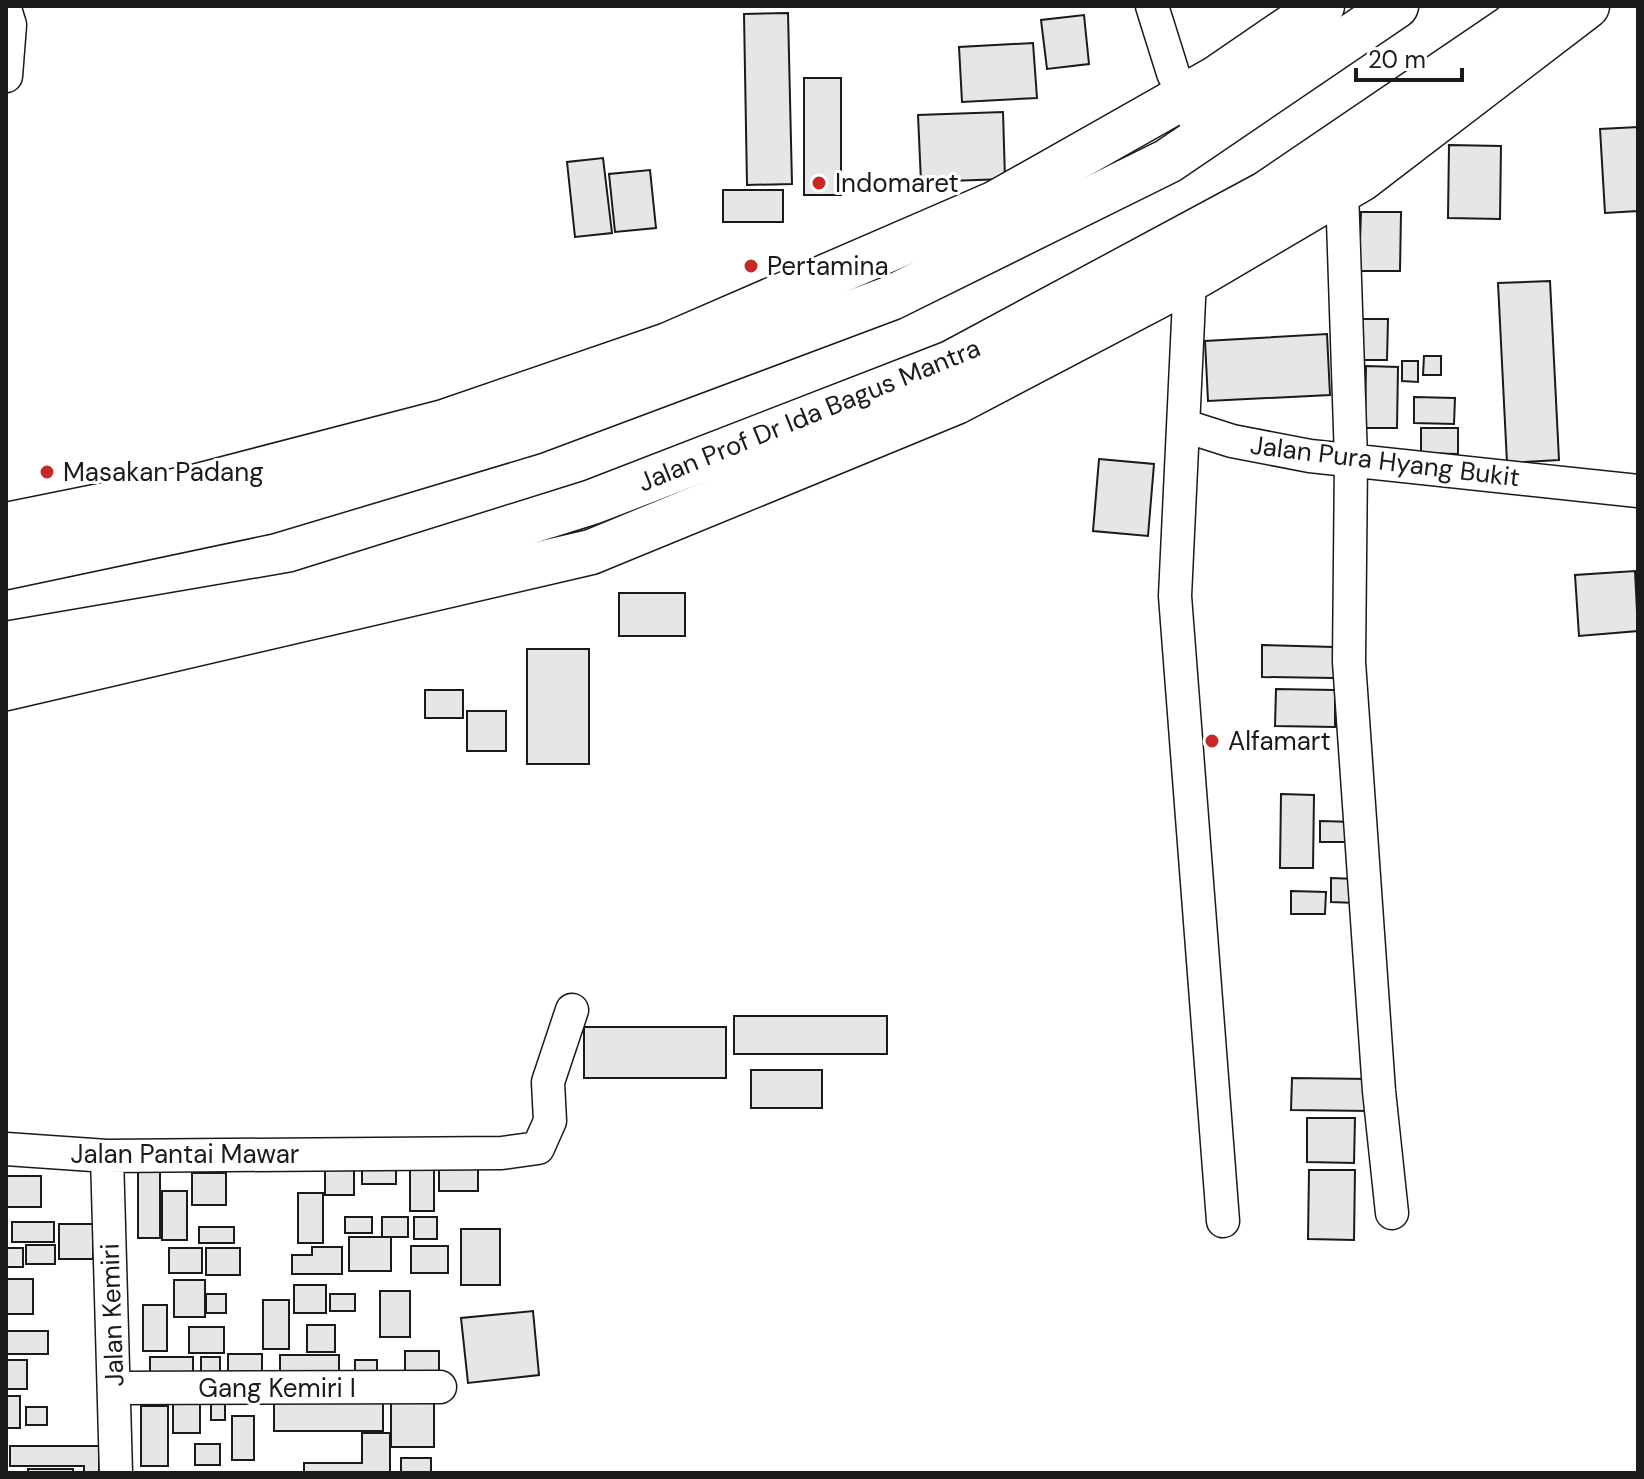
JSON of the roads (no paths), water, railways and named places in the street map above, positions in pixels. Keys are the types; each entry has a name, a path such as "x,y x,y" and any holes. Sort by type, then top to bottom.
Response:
{"main road":[{"path":"6,525 194,487 444,422 668,345 996,203 1184,97 1322,6"},
{"path":"6,567 266,512 533,432 891,298 1168,161 1396,6"},
{"name":"Jalan Prof Dr Ida Bagus Mantra","path":"6,644 298,594 592,502 951,363 1267,193 1510,28 1536,6"},
{"path":"6,688 591,552 956,402 1190,279 1342,191 1473,96 1587,6"}],"street":[{"path":"1152,6 1184,97 1203,136"},
{"path":"6,12 10,25 6,76"},
{"path":"1342,191 1351,459 1348,627 1354,751 1379,1091 1392,1213"},
{"path":"1190,279 1175,596 1223,1221"},
{"name":"Jalan Pura Hyang Bukit","path":"1185,426 1232,441 1351,459 1638,491"},
{"name":"Jalan Pantai Mawar","path":"6,1149 107,1156 502,1153 538,1148 550,1121 548,1082 572,1010"},
{"name":"Jalan Kemiri","path":"107,1156 116,1473"},
{"name":"Gang Kemiri I","path":"114,1388 440,1387"}],"place":[{"name":"Indomaret","path":"819,183"},
{"name":"Pertamina","path":"751,266"},
{"name":"Masakan Padang","path":"47,472"},
{"name":"Alfamart","path":"1212,741"}]}
